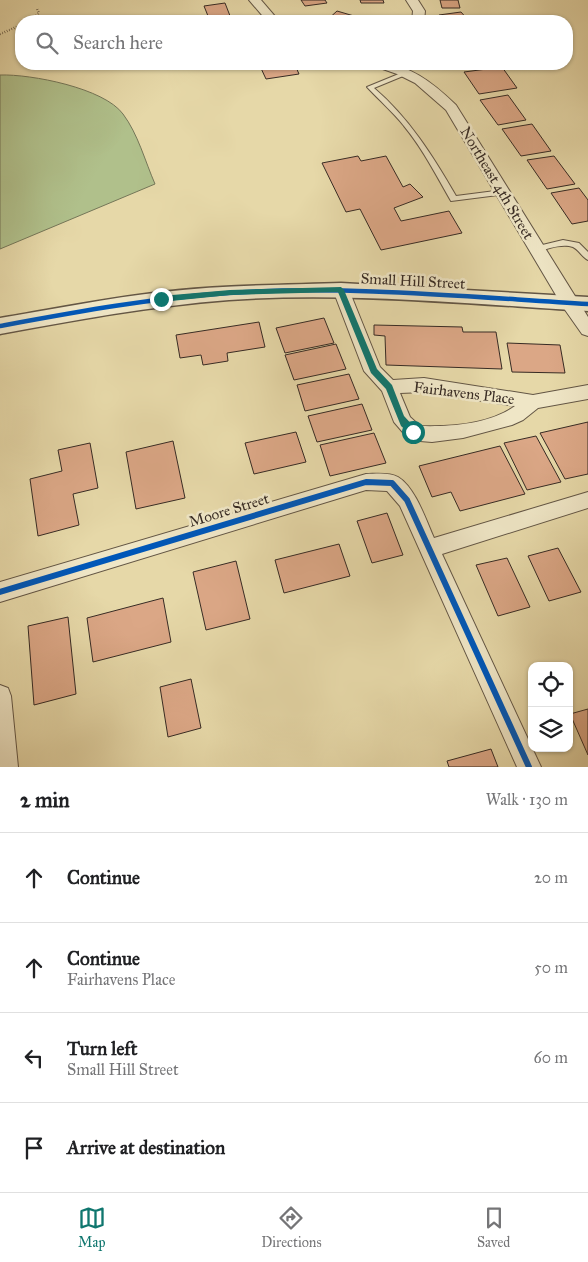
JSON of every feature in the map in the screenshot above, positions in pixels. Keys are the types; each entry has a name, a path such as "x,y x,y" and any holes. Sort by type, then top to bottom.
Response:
{"street":[{"path":"255,0 268,15"},
{"path":"412,0 419,11 419,15"},
{"name":"Northeast 4th Street","path":"399,70 418,78 433,89 451,108 537,249 578,303 588,330"},
{"path":"341,290 373,371 389,387 404,424 413,432 423,435 440,434 514,416 533,402"},
{"name":"Small Hill Street","path":"0,326 161,299 230,293 341,290 578,303"},
{"name":"Fairhavens Place","path":"389,387 424,385 533,402 588,392"},
{"name":"Moore Street","path":"0,592 366,482 392,483 407,500 431,548 529,767"},
{"path":"431,548 588,500"},
{"path":"0,696 6,767"}],"lane":[{"path":"406,73 370,87 390,102 414,133 454,199 503,192"},
{"path":"537,249 563,243 576,245 588,257"}],"path":[{"path":"37,9 39,13 37,15"},
{"path":"0,34 15,28"}],"green space":[{"path":"0,75 30,77 66,84 100,97 114,105 123,114 133,130 155,184 0,249"}],"building":[{"path":"301,0 325,0 327,3 305,6"},
{"path":"360,0 383,0 384,3 361,3"},
{"path":"440,0 458,0 460,8 442,8"},
{"path":"225,3 230,15 208,15 204,6"},
{"path":"337,11 351,15 333,15"},
{"path":"461,12 464,15 439,15"},
{"path":"262,70 297,70 299,74 266,79"},
{"path":"504,70 517,88 479,94 464,72"},
{"path":"508,95 526,120 498,125 480,100"},
{"path":"532,124 551,151 521,156 502,129"},
{"path":"358,156 361,161 386,156 403,187 410,184 423,197 394,208 401,221 449,211 462,233 381,250 360,209 346,212 322,163"},
{"path":"554,156 575,184 547,189 527,160"},
{"path":"579,188 588,200 588,221 572,224 551,193"},
{"path":"324,318 334,343 285,353 276,328"},
{"path":"259,322 265,347 227,353 228,361 203,365 201,355 180,358 176,335"},
{"path":"374,325 462,327 463,332 496,332 502,369 386,365 385,336 374,335"},
{"path":"507,343 560,345 565,373 512,372"},
{"path":"336,344 346,369 294,380 285,355"},
{"path":"349,374 359,399 305,411 297,385"},
{"path":"362,404 372,430 317,442 308,416"},
{"path":"588,422 588,474 565,479 540,433"},
{"path":"296,432 306,462 254,474 245,443"},
{"path":"374,433 386,463 330,476 320,445"},
{"path":"536,436 561,482 527,490 504,443"},
{"path":"173,441 185,498 136,509 126,452"},
{"path":"90,443 98,488 73,494 79,525 38,536 30,479 62,471 58,450"},
{"path":"500,446 525,494 460,511 451,492 432,497 419,466"},
{"path":"387,513 403,555 372,563 357,521"},
{"path":"339,544 350,576 284,593 275,560"},
{"path":"558,548 581,592 549,601 528,556"},
{"path":"507,558 530,607 498,616 476,565"},
{"path":"236,561 250,619 206,630 193,572"},
{"path":"163,598 171,642 93,662 87,618"},
{"path":"68,617 76,694 34,705 28,626"},
{"path":"191,679 201,728 168,737 160,687"},
{"path":"588,709 588,755 573,721 573,713"},
{"path":"491,749 498,767 449,767 447,761"}],"cycle path":[{"path":"0,326 161,299 230,293 341,290 588,304"},
{"path":"0,592 366,482 392,483 407,500 529,767"}],"route":[{"path":"161,299 230,293 341,290 373,371 389,387 400,417 404,424 413,432"}]}
